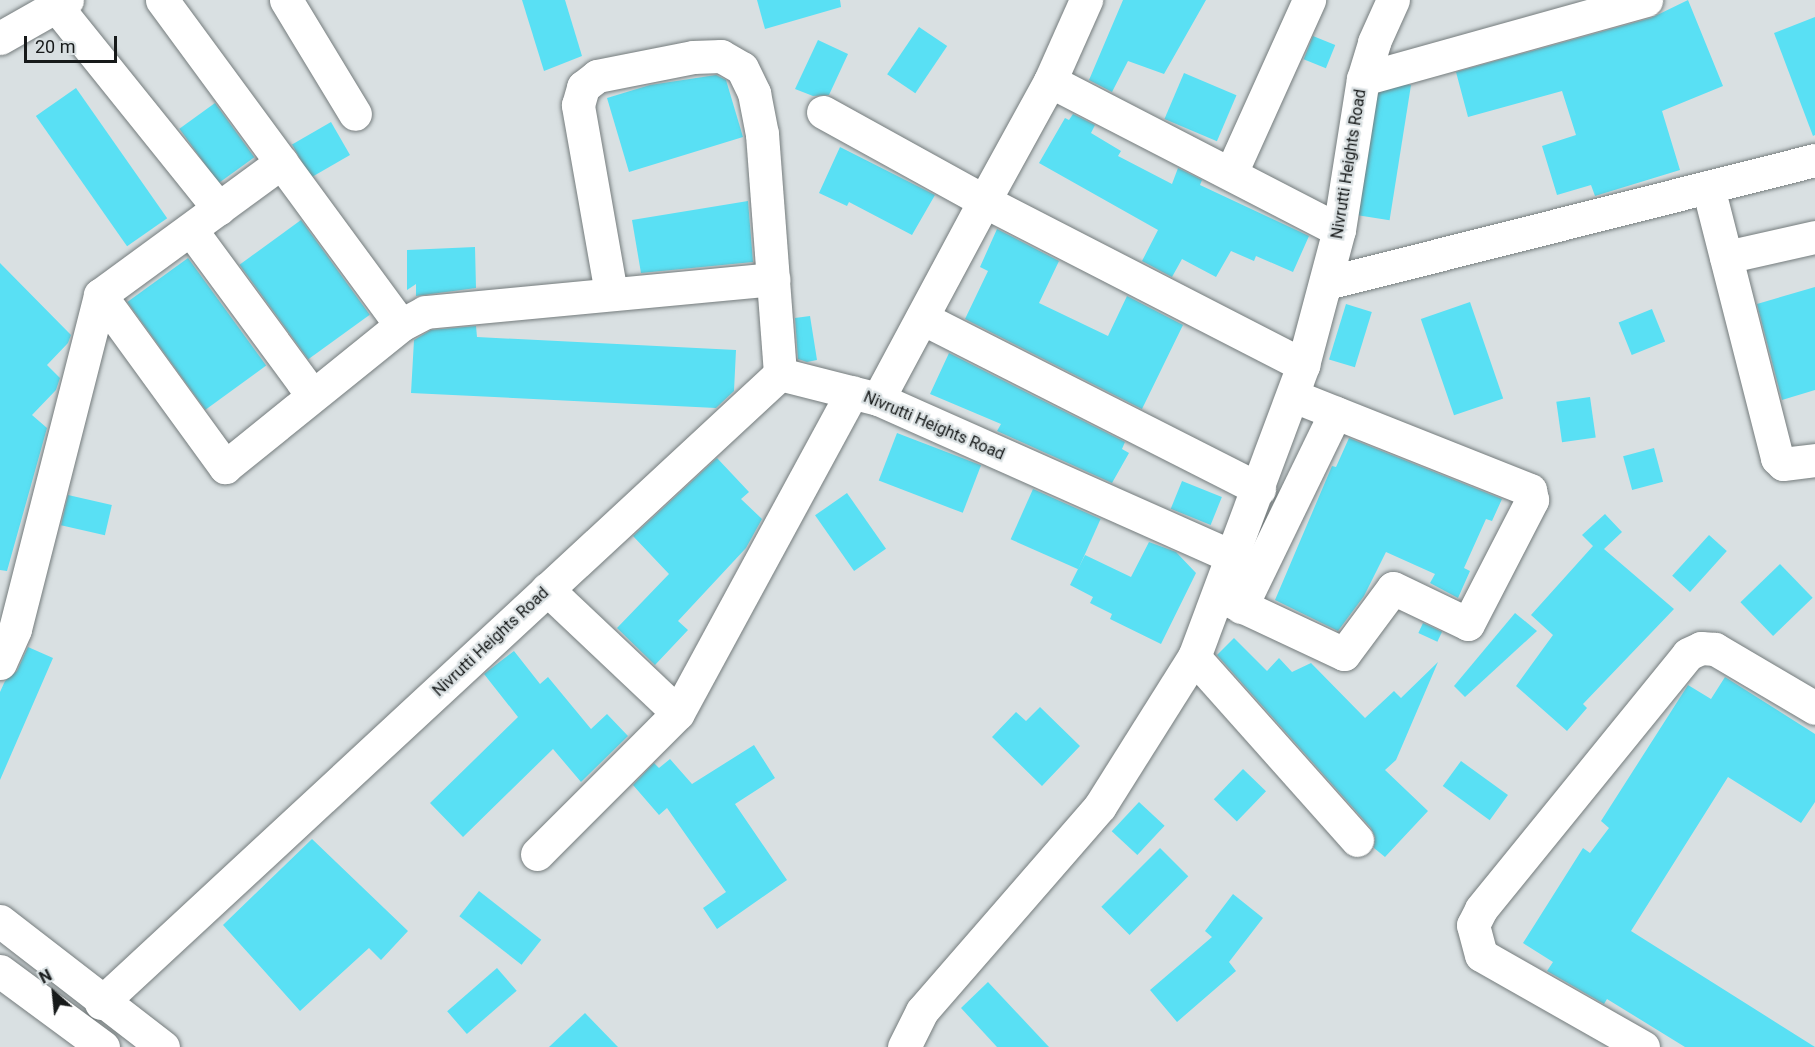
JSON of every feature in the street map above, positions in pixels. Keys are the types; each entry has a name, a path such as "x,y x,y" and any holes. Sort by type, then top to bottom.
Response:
{"main road":[{"path":"162,0 401,325"},
{"path":"286,0 356,114"},
{"path":"537,854 678,713 865,396 922,318 1050,81 1086,0"},
{"path":"1231,173 1310,0"},
{"name":"Nivrutti Heights Road","path":"101,1003 780,374 865,396 1233,558 1304,365 1339,230 1363,79 1374,42 1393,0"},
{"path":"1363,79 1646,0"},
{"path":"0,38 61,3 219,209"},
{"path":"611,293 578,105 583,87 597,76 693,57 721,56 742,68 754,93 762,134 780,374"},
{"path":"1050,81 1339,230"},
{"path":"823,112 984,201 1304,365"},
{"path":"1327,283 1815,160"},
{"path":"0,663 15,629 100,295 282,162"},
{"path":"1708,187 1777,458 1783,464 1815,460"},
{"path":"191,230 312,395"},
{"path":"1726,257 1815,237"},
{"path":"100,295 225,467 401,325 425,312 773,279"},
{"path":"922,318 1259,489"},
{"path":"1230,601 1344,654 1393,588 1468,624 1532,500 1530,490 1294,396"},
{"path":"903,1047 922,1011 1100,806 1230,601 1335,413"},
{"path":"1230,601 1233,558"},
{"path":"547,589 678,713"},
{"path":"1643,1047 1481,955 1473,925 1477,917 1688,654 1701,648 1715,649 1815,708"},
{"path":"1194,657 1357,840"},
{"path":"0,921 101,1003 162,1047"},
{"path":"0,971 103,1047"}],"building":[{"path":"522,0 565,0 582,56 544,71"},
{"path":"757,0 840,0 841,7 765,29"},
{"path":"1123,0 1206,0 1164,74 1128,61 1112,92 1089,80"},
{"path":"1688,0 1723,86 1662,111 1680,170 1595,196 1591,185 1557,195 1542,146 1576,135 1562,91 1468,117 1456,72 1651,18"},
{"path":"1815,17 1815,135 1813,136 1774,33"},
{"path":"919,27 947,46 915,93 887,74"},
{"path":"1313,36 1335,45 1326,68 1304,59"},
{"path":"818,40 848,54 829,95 813,96 795,89"},
{"path":"1184,73 1236,95 1217,141 1164,119"},
{"path":"716,75 726,80 743,137 629,172 607,98 650,85"},
{"path":"1379,80 1411,85 1390,220 1358,215"},
{"path":"76,88 167,218 127,246 36,116"},
{"path":"215,103 254,157 219,183 179,129"},
{"path":"1073,114 1095,125 1091,133 1121,151 1118,156 1172,184 1178,168 1202,180 1200,185 1309,236 1293,272 1256,256 1254,261 1231,251 1216,277 1182,259 1172,277 1142,261 1158,230 1039,163 1065,118 1069,120"},
{"path":"331,122 350,155 311,177 292,144"},
{"path":"840,147 935,195 912,235 849,202 847,206 819,193"},
{"path":"748,201 753,262 641,273 632,220"},
{"path":"301,220 370,315 308,359 240,265"},
{"path":"997,229 1059,261 1039,303 1108,336 1127,296 1183,325 1142,409 965,319 988,271 980,267"},
{"path":"475,247 476,288 416,296 416,284 407,290 407,250"},
{"path":"188,258 266,366 205,410 127,302"},
{"path":"0,263 71,335 68,343 47,365 60,378 56,390 32,415 47,428 7,571 0,570"},
{"path":"1815,287 1815,390 1782,400 1757,304"},
{"path":"1470,302 1503,398 1454,415 1421,319"},
{"path":"1346,304 1372,312 1355,367 1329,359"},
{"path":"1652,309 1665,341 1632,355 1619,322"},
{"path":"810,316 817,360 807,362 798,359 795,318"},
{"path":"476,326 477,337 736,350 734,391 716,408 411,393 414,340 431,330"},
{"path":"949,353 1125,442 1122,449 1129,453 1112,483 997,431 1001,424 930,394"},
{"path":"1590,397 1596,438 1562,442 1556,402"},
{"path":"897,433 981,465 963,513 879,481"},
{"path":"1349,438 1502,499 1492,521 1486,519 1464,568 1470,571 1458,598 1430,583 1435,574 1386,552 1364,596 1338,631 1275,600 1332,466 1336,467"},
{"path":"1654,448 1663,482 1632,490 1623,456"},
{"path":"717,458 749,492 741,499 762,519 746,548 678,621 688,630 655,665 617,628 669,574 633,536"},
{"path":"1182,481 1222,497 1211,525 1171,509"},
{"path":"1033,489 1101,519 1078,569 1011,539"},
{"path":"847,493 886,549 854,571 815,515"},
{"path":"68,495 112,505 105,535 61,525"},
{"path":"1605,514 1622,532 1604,549 1674,609 1583,704 1587,708 1567,731 1516,686 1553,635 1531,615 1593,546 1582,535"},
{"path":"1709,535 1727,551 1690,592 1672,576"},
{"path":"1149,542 1176,552 1196,573 1161,644 1110,619 1112,614 1090,603 1093,597 1070,585 1085,555 1131,577"},
{"path":"1780,564 1813,598 1773,636 1740,602"},
{"path":"1515,613 1537,631 1465,697 1454,686"},
{"path":"1423,623 1442,632 1437,642 1418,633"},
{"path":"1234,638 1267,671 1279,658 1292,672 1311,663 1365,718 1394,691 1401,698 1438,662 1396,760 1385,770 1428,811 1385,857 1374,848 1375,837 1371,828 1217,655"},
{"path":"28,647 53,658 0,780 0,692 5,681 17,671"},
{"path":"514,651 540,684 548,677 591,729 607,714 628,736 581,782 553,749 463,837 430,803 518,717 484,674"},
{"path":"1725,677 1815,734 1815,802 1801,823 1728,777 1631,931 1815,1047 1685,1047 1607,999 1604,1004 1547,971 1553,962 1523,943 1583,848 1590,853 1609,828 1601,821 1688,685 1711,699"},
{"path":"1040,707 1080,746 1042,786 992,737 1016,712 1026,721"},
{"path":"754,745 775,778 735,804 787,880 717,929 703,908 726,892 667,808 659,815 633,785 654,763 659,768 670,759 692,784"},
{"path":"1461,761 1508,795 1490,820 1443,786"},
{"path":"1243,769 1266,791 1237,821 1214,799"},
{"path":"1139,802 1165,826 1137,855 1112,831"},
{"path":"312,839 408,931 381,960 369,948 300,1011 223,925"},
{"path":"1160,848 1188,876 1130,935 1101,907"},
{"path":"479,891 541,940 522,965 459,916"},
{"path":"1233,894 1263,918 1229,962 1236,971 1177,1022 1150,990 1212,937 1205,931"},
{"path":"497,968 517,991 467,1034 447,1011"},
{"path":"988,982 1049,1047 997,1047 961,1008"},
{"path":"585,1013 618,1047 549,1047"}]}
